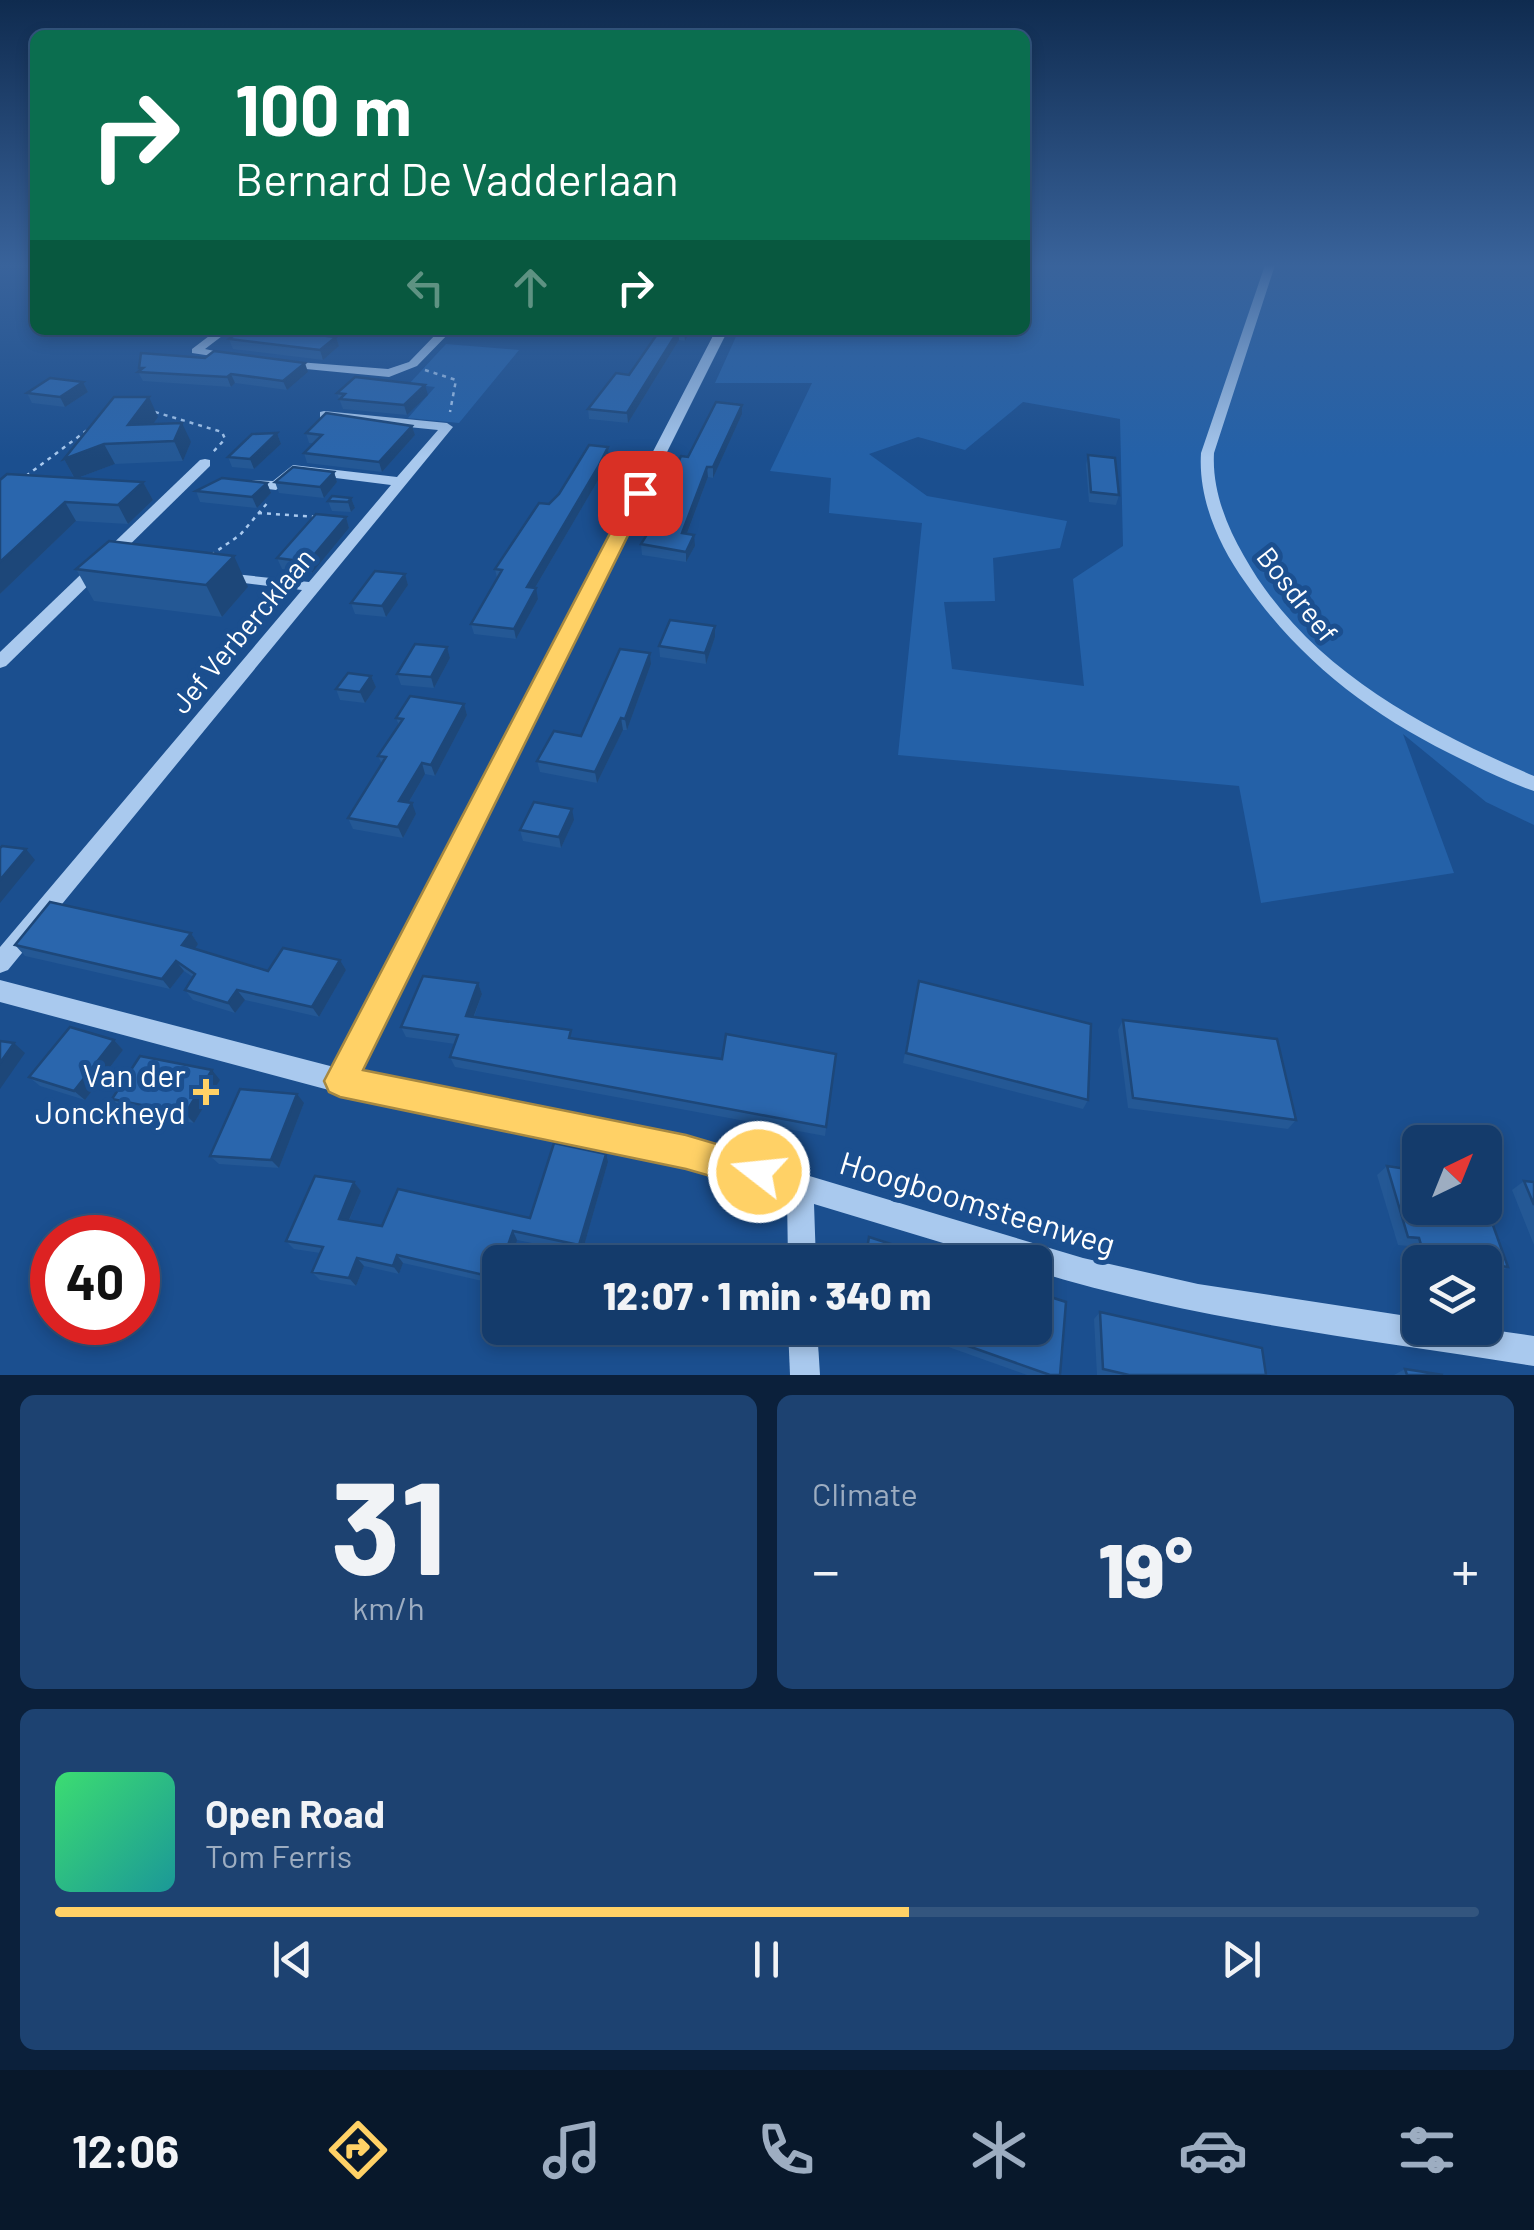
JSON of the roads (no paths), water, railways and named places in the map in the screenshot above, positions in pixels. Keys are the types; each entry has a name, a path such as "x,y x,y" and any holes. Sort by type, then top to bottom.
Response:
{"street":[{"name":"Bosdreef","path":"1249,329 1207,456 1212,505 1238,560 1271,610 1323,666 1370,702 1426,735 1534,784"},
{"path":"218,335 196,352 255,361"},
{"path":"274,363 389,373 413,364 441,335"},
{"path":"340,1081 719,335"},
{"name":"Jef Verbercklaan","path":"0,963 447,427 324,415"},
{"path":"0,662 205,463"},
{"path":"223,480 276,486 293,469 401,482"},
{"path":"320,517 367,522"},
{"path":"191,571 314,586"},
{"name":"Hoogboomsteenweg","path":"0,991 340,1081 686,1152 1002,1250 1198,1298 1534,1351"},
{"path":"800,1185 802,1245"},
{"path":"804,1345 804,1375"}],"place":[{"name":"Van der Jonckheyd","path":"206,1092"}]}
